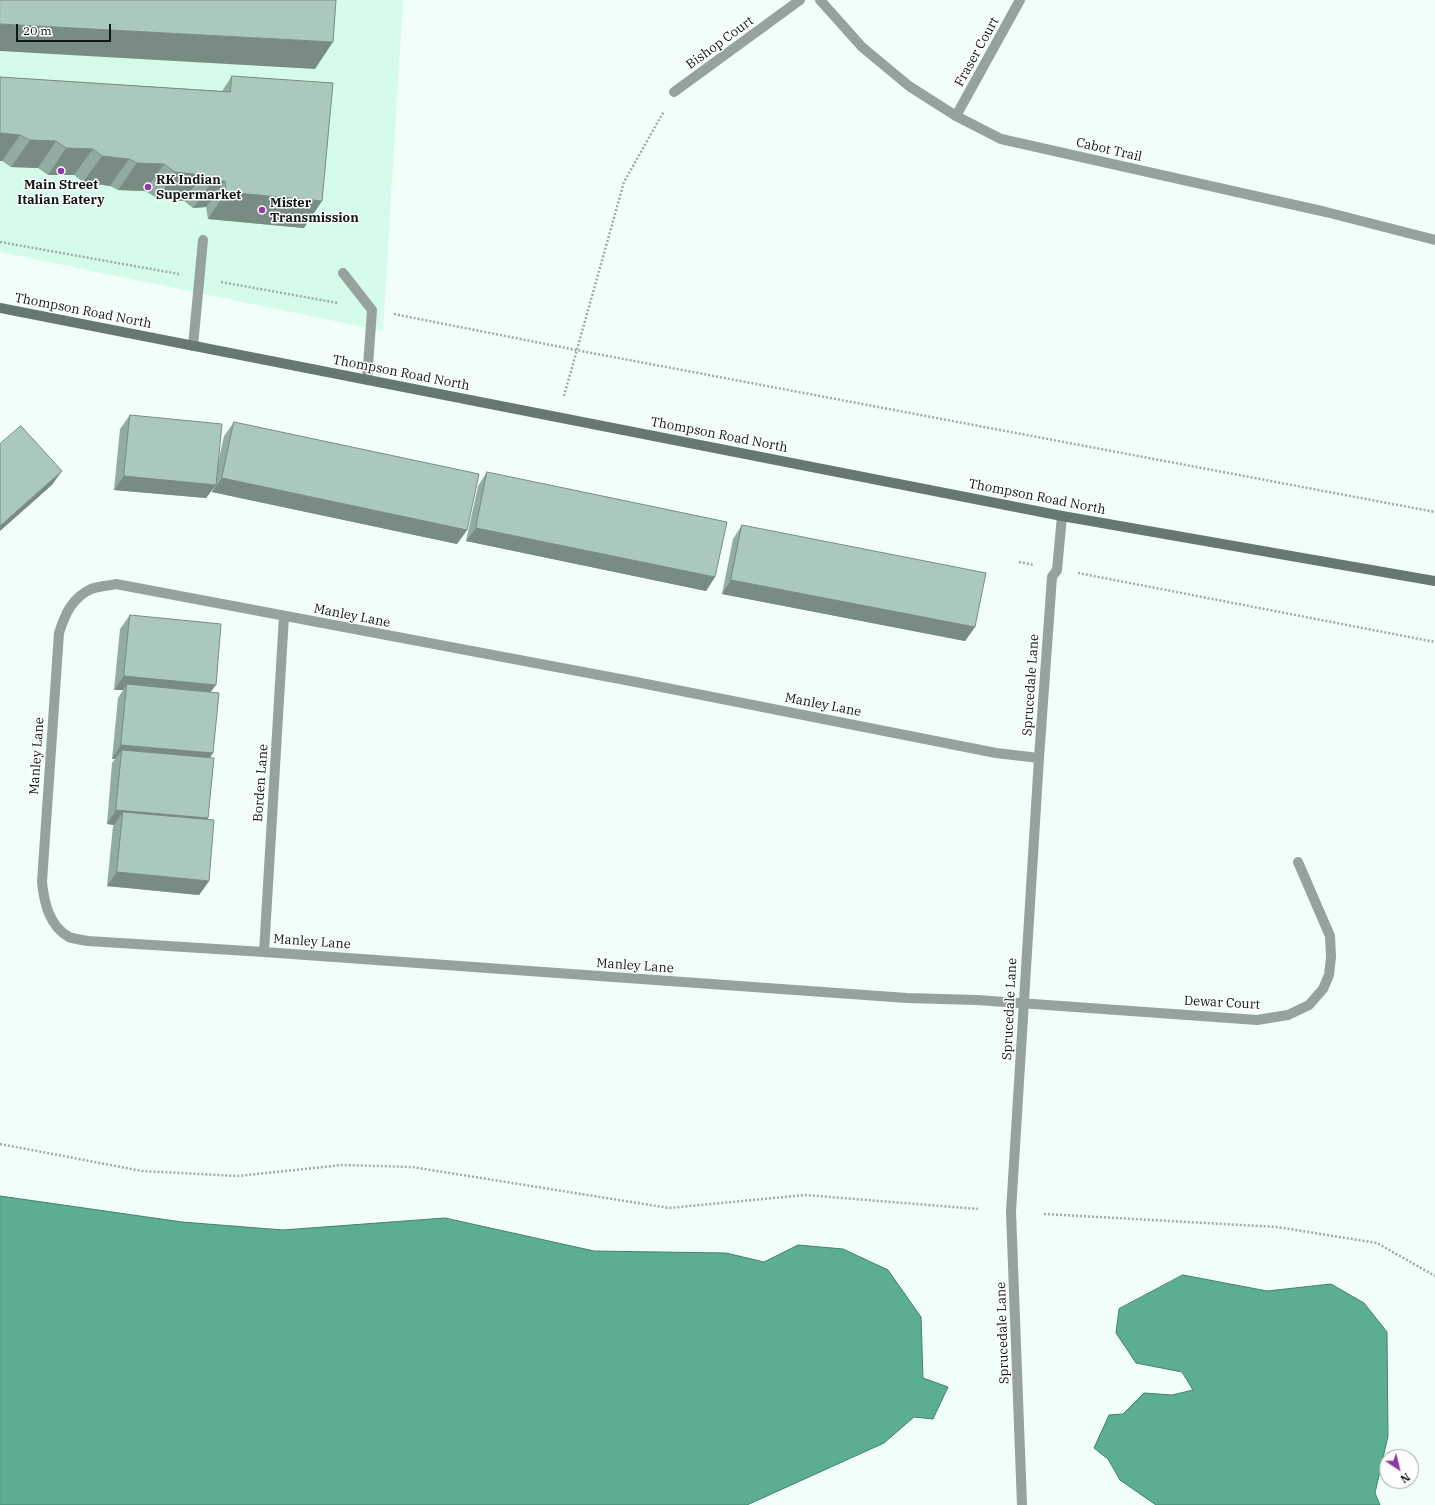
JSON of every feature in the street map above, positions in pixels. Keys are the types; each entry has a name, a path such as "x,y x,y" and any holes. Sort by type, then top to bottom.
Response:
{"main road":[{"name":"Thompson Road North","path":"0,308 1062,516 1435,581"}],"street":[{"name":"Bishop Court","path":"674,92 800,0"},
{"name":"Cabot Trail","path":"820,0 862,47 909,86 956,116 1001,139 1326,212 1435,240"},
{"name":"Fraser Court","path":"956,116 1020,0"},
{"path":"193,346 203,240"},
{"path":"343,273 372,310 367,380"},
{"name":"Sprucedale Lane","path":"1022,1505 1011,1212 1023,1003 1052,577 1057,570 1062,516"},
{"name":"Manley Lane","path":"1023,1003 899,998 264,952 88,941 70,937 56,926 43,898 42,882 59,633 64,616 76,599 92,589 116,584 644,683 996,753 1039,758"},
{"name":"Borden Lane","path":"264,952 284,616"},
{"name":"Dewar Court","path":"1023,1003 1257,1020 1288,1015 1309,1005 1323,989 1329,975 1331,957 1330,936 1298,862"}],"path":[{"path":"558,417 624,182 674,92"},
{"path":"0,242 372,310 576,350 1435,512"},
{"path":"1019,562 1435,642"},
{"path":"0,1144 142,1171 238,1176 342,1165 412,1167 669,1208 805,1196 978,1209"},
{"path":"1044,1214 1277,1227 1377,1243 1435,1276"}],"shaded area":[{"path":"0,0 403,0 383,331 0,252"},
{"path":"0,1196 182,1222 283,1230 445,1218 594,1251 726,1253 764,1262 798,1245 843,1249 888,1270 921,1317 923,1378 948,1387 933,1419 914,1417 884,1443 747,1505 0,1505"},
{"path":"1183,1275 1267,1291 1331,1284 1364,1303 1387,1332 1388,1436 1385,1449 1379,1449 1379,1475 1375,1493 1380,1505 1156,1505 1120,1480 1108,1459 1094,1448 1109,1415 1123,1414 1144,1393 1172,1395 1193,1390 1182,1372 1136,1363 1116,1333 1119,1309"}],"building":[{"path":"0,0 336,0 333,42 0,24"},
{"path":"232,76 333,83 322,201 226,192 225,181 212,182 202,175 175,172 164,164 137,163 129,159 102,156 93,149 66,148 56,141 30,140 20,135 0,133 0,77 230,92"},
{"path":"130,415 222,424 216,485 124,476"},
{"path":"234,422 479,474 467,530 222,478"},
{"path":"21,426 62,471 0,526 0,444"},
{"path":"487,472 727,522 715,577 476,528"},
{"path":"742,525 986,573 975,627 731,580"},
{"path":"130,615 221,624 216,685 124,676"},
{"path":"127,684 219,693 213,753 121,745"},
{"path":"122,750 214,758 208,818 116,810"},
{"path":"123,812 214,820 209,881 117,872"}],"place":[{"name":"Main Street Italian Eatery","path":"61,171"},
{"name":"RK Indian Supermarket","path":"148,187"},
{"name":"Mister Transmission","path":"262,210"}]}
